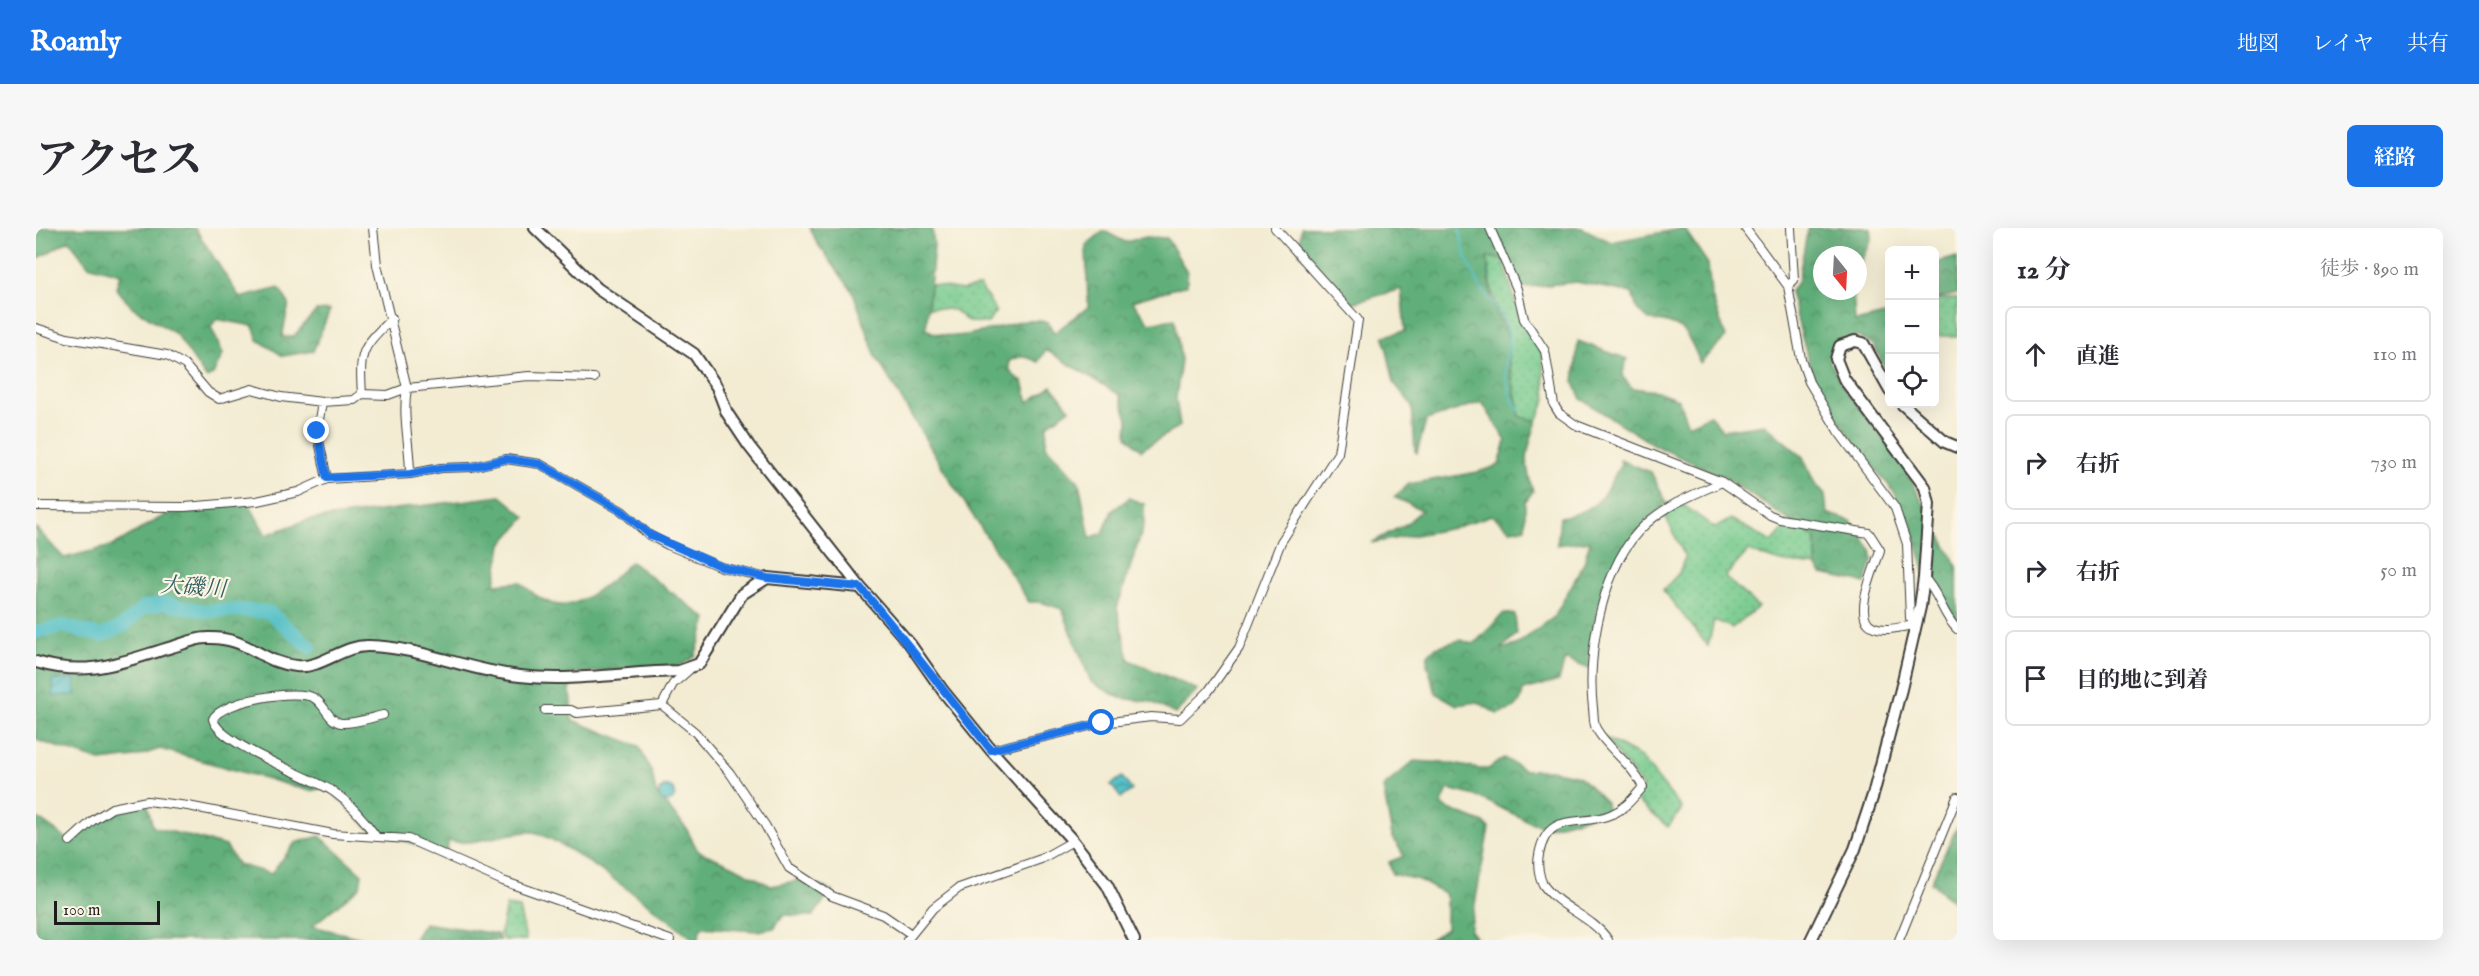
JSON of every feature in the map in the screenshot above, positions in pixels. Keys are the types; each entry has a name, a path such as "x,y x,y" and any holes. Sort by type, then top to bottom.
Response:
{"street":[{"path":"373,228 377,265 392,318 407,388 404,407 410,474"},
{"path":"535,228 598,289 694,354 717,387 727,413 749,446 860,587 910,644 943,691 991,750 1073,841 1107,885 1134,940"},
{"path":"991,750 1102,723 1151,717 1180,719 1208,692 1239,648 1281,542 1338,453 1359,320 1275,228"},
{"path":"1490,228 1517,289 1524,319 1545,351 1550,396 1559,413 1576,425 1722,482 1770,515 1780,519 1869,533 1880,550 1862,609 1865,619 1873,627 1881,628 1916,625"},
{"path":"1745,228 1788,286 1801,359 1809,382 1838,431 1896,508 1907,543 1910,618 1916,625"},
{"path":"1788,286 1794,280 1791,228"},
{"path":"362,394 361,358 366,343 392,318"},
{"path":"36,328 67,338 167,355 185,365 208,392 219,399 252,389 281,397 322,402 354,400 362,394 388,394 407,388 529,376 594,378"},
{"path":"1811,940 1855,849 1873,795 1916,625 1924,578 1929,504 1925,487 1844,379 1836,359 1840,346 1855,341 1863,344 1885,382"},
{"path":"322,402 317,431 327,478"},
{"path":"1907,408 1945,442 1957,447"},
{"path":"36,506 185,507 257,501 298,492 327,478 410,474 441,468 472,467 506,459 540,464 622,511 650,535 668,545 722,567 767,578 860,587"},
{"path":"1608,940 1545,887 1538,860 1541,842 1552,828 1575,820 1611,815 1627,804 1643,787 1622,757 1596,729 1589,681 1591,651 1599,616 1611,581 1635,536 1646,524 1678,501 1722,482"},
{"path":"662,705 673,684 707,655 742,594 767,578"},
{"path":"1924,578 1932,585 1940,607 1957,629"},
{"path":"36,662 59,669 79,671 100,668 205,638 232,638 280,665 300,667 315,664 354,645 380,646 520,676 637,674 689,670"},
{"path":"375,835 353,807 334,793 283,769 242,745 217,728 213,719 219,711 241,703 265,697 299,694 315,698 331,718 339,723 383,715"},
{"path":"545,710 571,710 577,713 662,705 694,732 730,773 765,825 789,868 832,896 883,915 909,937 933,908 959,888 1041,859 1073,841"},
{"path":"1899,940 1957,797"},
{"path":"70,841 92,820 112,808 147,801 188,806 333,834 408,839 502,881 670,940"}],"green space":[{"path":"36,228 195,228 240,298 279,288 289,304 282,337 293,337 316,311 330,310 313,351 283,356 258,340 253,326 216,319 211,327 223,354 213,375 206,378 176,334 132,307 116,288 120,274 88,265 69,240 36,260"},
{"path":"810,228 932,228 934,246 926,329 948,336 974,334 1024,321 1048,322 1054,333 1088,307 1086,245 1104,231 1125,242 1146,237 1167,238 1187,272 1187,285 1132,301 1149,323 1175,319 1181,360 1176,399 1180,426 1141,450 1127,436 1128,419 1120,395 1046,350 1038,362 1027,357 1020,357 1009,361 1009,368 1012,374 1023,381 1028,402 1052,386 1070,409 1047,425 1046,446 1079,482 1090,538 1103,533 1112,511 1129,498 1144,504 1144,525 1117,608 1129,660 1198,690 1175,714 1152,702 1120,698 1091,682 1062,609 1041,602 1029,602 953,485 876,357 853,292 817,243"},
{"path":"1301,228 1582,228 1611,242 1684,228 1708,264 1711,294 1726,337 1700,363 1692,344 1683,331 1669,323 1649,320 1637,309 1632,293 1576,282 1520,288 1505,259 1487,257 1492,303 1508,335 1508,358 1520,417 1537,421 1527,463 1533,491 1525,502 1525,528 1510,530 1492,515 1454,528 1371,543 1406,524 1422,510 1394,497 1409,484 1478,472 1499,465 1506,441 1482,402 1426,420 1417,453 1415,451 1412,405 1394,383 1384,336 1405,331 1401,289 1353,303 1299,252"},
{"path":"1808,228 1871,228 1872,237 1867,248 1867,246 1813,246 1813,300 1854,300 1855,322 1885,315 1885,369 1874,345 1856,336 1834,343 1829,360 1843,387 1899,458 1957,567 1957,620 1925,573 1913,531 1894,492 1850,437 1813,379 1790,292 1798,281"},
{"path":"1957,257 1957,294 1939,298 1939,262"},
{"path":"1487,258 1503,258 1521,322 1542,353 1546,399 1537,421 1520,417 1508,358 1508,331 1494,301"},
{"path":"928,284 962,290 980,286 996,311 988,323 968,322 954,310 926,307"},
{"path":"1957,298 1957,336 1939,336 1939,300"},
{"path":"1578,341 1627,359 1622,376 1632,388 1657,391 1678,399 1688,425 1710,415 1723,430 1764,424 1803,457 1815,484 1825,495 1827,513 1851,521 1871,549 1873,561 1865,583 1822,574 1816,566 1816,538 1725,478 1654,445 1581,399 1574,383"},
{"path":"1620,460 1651,472 1667,503 1633,538 1609,577 1595,620 1589,669 1565,659 1559,681 1523,690 1516,707 1497,714 1478,702 1457,705 1436,693 1427,664 1428,655 1436,647 1460,640 1474,644 1504,613 1515,615 1517,634 1501,649 1516,645 1554,617 1584,563 1590,541 1557,545 1560,517 1584,511 1598,501 1621,464"},
{"path":"501,496 526,517 502,544 495,584 520,582 546,601 565,605 591,595 631,562 707,619 695,656 682,665 569,674 572,720 639,746 652,773 656,793 686,828 698,851 732,865 771,886 804,879 832,891 813,916 783,915 774,928 757,931 701,927 698,940 694,940 588,862 545,836 532,832 479,841 449,841 446,853 372,831 327,787 310,791 160,749 135,757 100,761 36,740 36,528 64,558 112,546 165,515 248,502 266,535 307,520"},
{"path":"1678,501 1715,528 1731,519 1772,542 1790,522 1816,538 1816,566 1781,562 1748,551 1725,577 1758,607 1732,628 1714,620 1708,646 1663,590 1679,573 1685,557 1663,511"},
{"path":"1603,737 1641,757 1682,809 1668,827 1633,798 1643,787"},
{"path":"1504,758 1524,770 1551,770 1579,776 1606,802 1607,812 1548,827 1530,822 1476,796 1448,789 1441,806 1484,823 1489,828 1470,931 1478,940 1429,940 1446,929 1446,895 1419,880 1392,874 1389,862 1404,856 1392,836 1383,787 1414,761 1488,769"},
{"path":"146,800 153,827 226,846 237,864 271,874 295,843 320,836 362,874 360,887 312,926 369,940 36,940 36,817 70,841 102,815"},
{"path":"1957,827 1957,910 1953,902 1931,882"},
{"path":"506,906 519,908 526,940 504,940 500,934"},
{"path":"424,923 497,934 500,940 413,940"}],"water":[{"path":"75,679 75,695 53,696 53,680"},
{"path":"1122,777 1132,790 1121,798 1111,785"},
{"path":"667,786 675,794 667,802 659,794"}],"waterway":[{"path":"1459,228 1468,263 1479,285 1504,319 1509,333 1505,376 1512,399 1520,411"},
{"name":"大磯川","path":"36,632 63,626 101,636 123,626 144,607 164,603 205,611 269,612 310,647"}],"route":[{"path":"317,431 327,478 410,474 441,468 472,467 506,459 540,464 622,511 650,535 668,545 722,567 767,578 860,587 910,644 943,691 991,750 1022,740 1102,723"}]}
